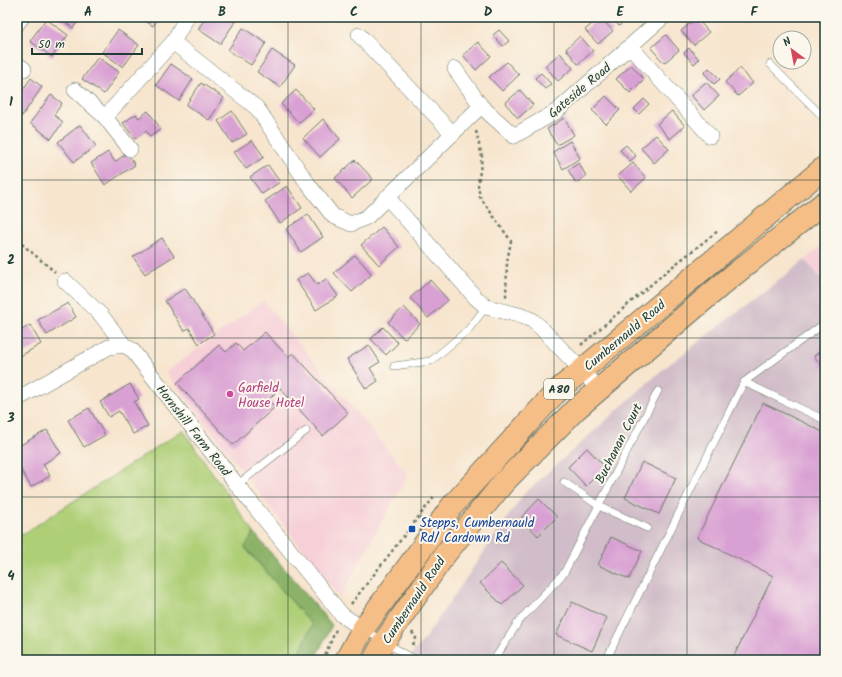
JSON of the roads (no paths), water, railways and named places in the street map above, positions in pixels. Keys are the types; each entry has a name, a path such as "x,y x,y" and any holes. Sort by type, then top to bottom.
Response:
{"main road":[{"name":"Cumbernauld Road","path":"346,660 363,629 452,506 557,391 825,167"},
{"name":"Cumbernauld Road","path":"379,651 446,553 504,482 576,409 726,281 825,202"}],"street":[{"path":"17,24 22,17"},
{"path":"105,117 173,42 187,17"},
{"name":"Gateside Road","path":"477,111 514,136 557,111 663,17"},
{"path":"360,35 453,134"},
{"path":"173,42 257,108 308,184 333,216 351,224 367,217 477,111 455,69"},
{"path":"630,46 710,136"},
{"path":"75,90 105,117 130,149"},
{"path":"387,197 476,298 486,307 519,315 532,320 599,389"},
{"name":"Hornshill Farm Road","path":"65,281 101,315 124,345 132,350 237,485 342,615 363,629"},
{"path":"17,399 109,347 124,345"}],"lane":[{"path":"770,64 825,119"},
{"path":"394,366 432,362 468,330 486,307"},
{"path":"606,660 744,382 825,323"},
{"path":"744,382 825,420"},
{"name":"Buchanan Court","path":"494,660 519,621 564,573 658,391"},
{"path":"237,485 306,431"},
{"name":"Buchanan Court","path":"564,482 599,506 647,528"},
{"path":"363,629 379,651 408,656 416,660"}],"place":[{"name":"Garfield House Hotel","path":"230,394"},
{"name":"Stepps, Cumbernauld Rd/ Cardown Rd","path":"412,529"}]}
